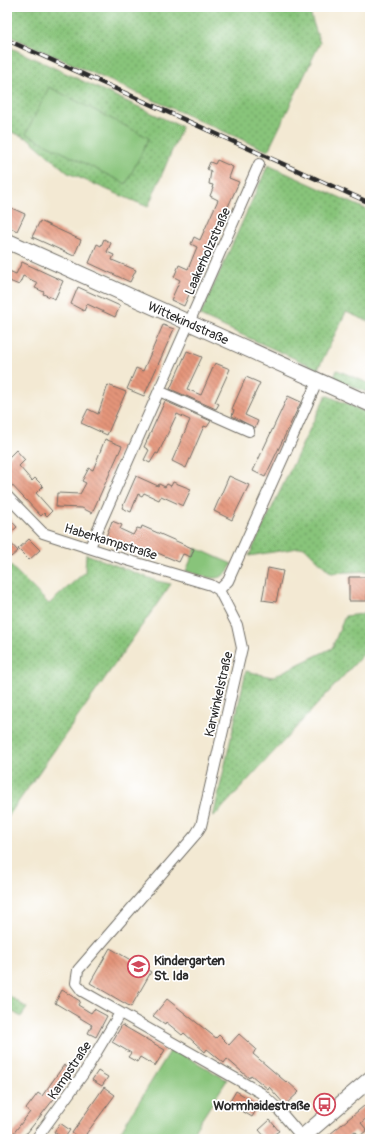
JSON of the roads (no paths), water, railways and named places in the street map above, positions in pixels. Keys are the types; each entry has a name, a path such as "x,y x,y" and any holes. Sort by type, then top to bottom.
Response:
{"main road":[{"name":"Wittekindstraße","path":"7,241 370,404"},
{"path":"301,1138 370,1079"}],"street":[{"name":"Laakerholzstraße","path":"90,548 259,164"},
{"path":"219,590 228,580 318,380"},
{"path":"159,391 249,432"},
{"name":"Haberkampstraße","path":"7,496 43,533 211,585 219,590"},
{"name":"Karwinkelstraße","path":"120,1013 82,991 76,983 78,970 196,834 200,826 242,648 237,625 219,590"},
{"path":"120,1013 261,1093 278,1109 301,1138"},
{"name":"Kampstraße","path":"36,1139 84,1073 120,1013"}],"railway":[{"path":"7,40 370,203"}],"place":[{"name":"Kindergarten St. Ida","path":"139,967"},
{"name":"Wormhaidestraße","path":"325,1105"}]}
